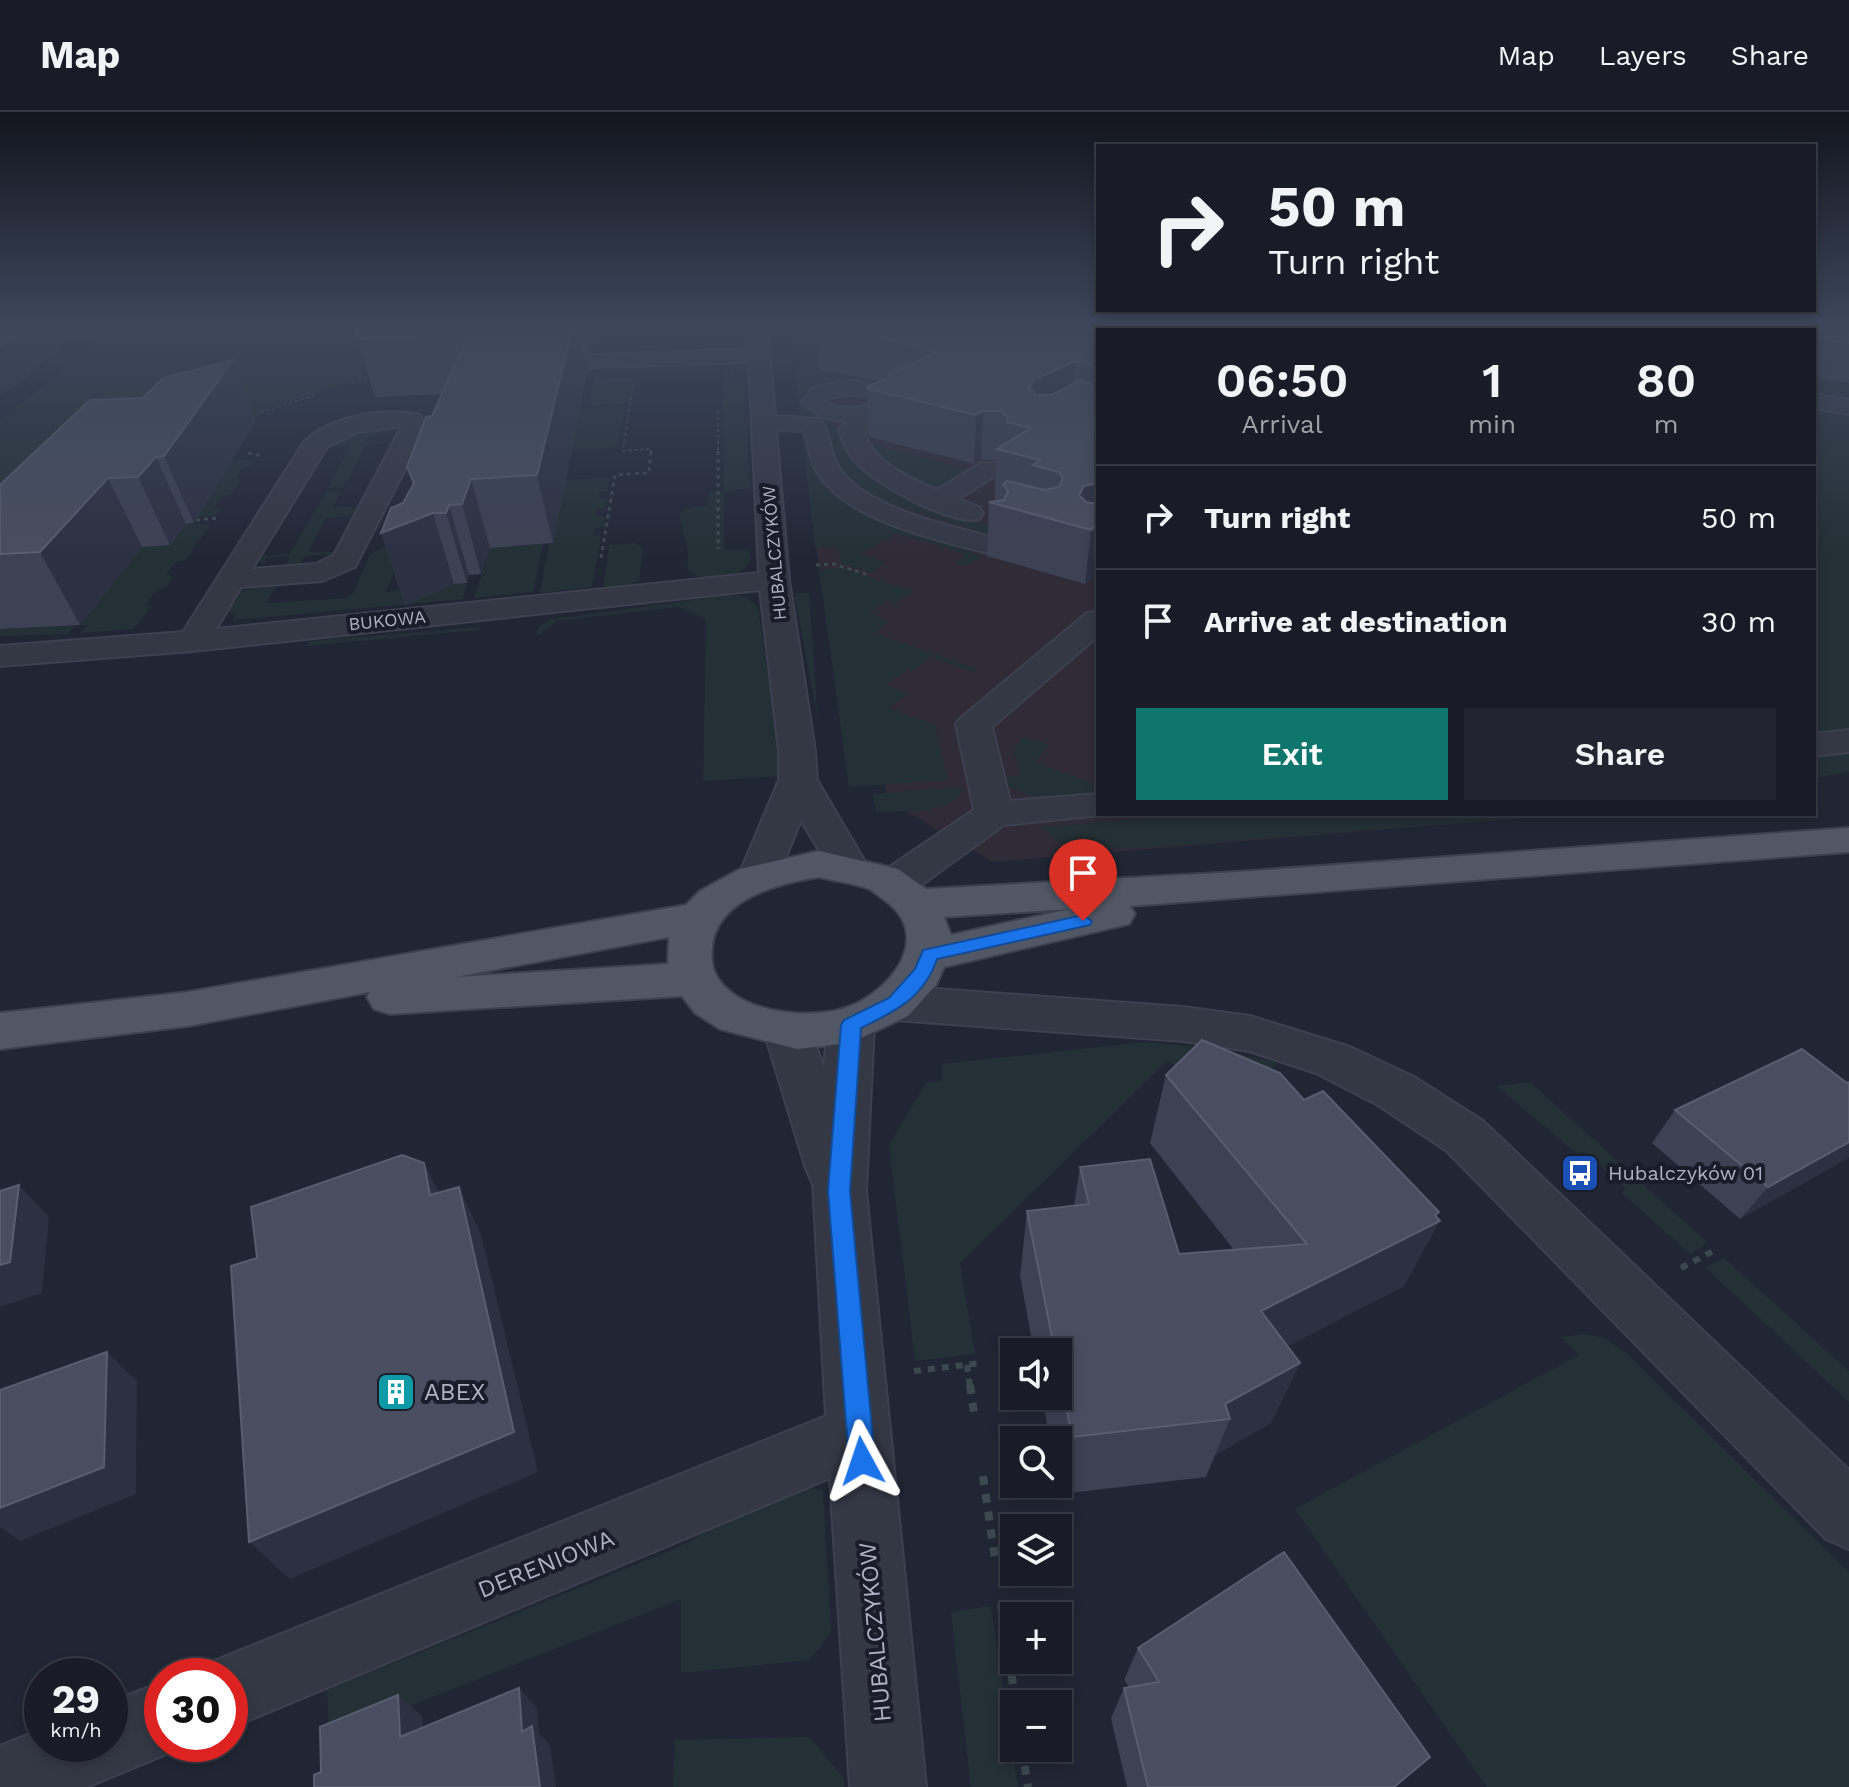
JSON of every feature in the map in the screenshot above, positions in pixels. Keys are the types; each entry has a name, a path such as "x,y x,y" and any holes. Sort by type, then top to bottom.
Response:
{"main road":[{"path":"906,894 929,928 930,955 924,972 896,1003 851,1025 820,1031 788,1031 756,1025 729,1014 708,998 695,979 688,958 691,937 701,917 716,900 760,875 789,867 819,864 848,867 906,894 1237,886 1849,840"},
{"path":"930,955 1237,886"},
{"path":"188,1009 701,917"},
{"path":"0,1031 188,1009 695,979"}],"street":[{"name":"HUBALCZYKÓW","path":"760,875 798,780 797,751 774,580 763,403"},
{"path":"813,403 817,408 853,422 879,418 888,403"},
{"path":"1827,403 1849,407"},
{"path":"193,641 232,579 320,440 376,420 418,414 412,420 414,428 367,542 345,561 322,572 232,579"},
{"path":"853,422 852,442 875,467 939,500 998,520"},
{"path":"764,423 812,424 826,468 848,491 884,510 989,545"},
{"path":"939,500 990,468"},
{"name":"BUKOWA","path":"0,656 193,641 774,580"},
{"path":"994,814 974,724 1096,622"},
{"path":"1816,745 1849,741"},
{"name":"HUBALCZYKÓW","path":"798,780 848,867"},
{"path":"906,894 994,814 1096,806"},
{"path":"896,1003 1183,1024 1250,1034 1333,1060 1396,1091 1465,1136 1849,1516"},
{"name":"HUBALCZYKÓW","path":"851,1025 839,1191 888,1787"},
{"name":"HUBALCZYKÓW","path":"788,1031 839,1191"},
{"name":"DERENIOWA","path":"248,1684 721,1493 860,1433"},
{"path":"0,1784 55,1762"}],"path":[{"path":"718,403 719,586"},
{"path":"600,562 615,475 649,473 651,449 623,451 630,405"},
{"path":"812,565 833,564 869,575"},
{"path":"1681,1268 1717,1249"},
{"path":"904,1372 981,1363"},
{"path":"967,1365 974,1414"},
{"path":"983,1476 995,1559"},
{"path":"1024,1762 1028,1787"}],"shaded area":[{"path":"21,403 285,403 0,493 0,420"},
{"path":"589,403 632,403 632,404 588,406"},
{"path":"723,403 745,403 750,488 724,492 724,550 748,550 751,558 740,572 722,580 712,580 687,568 688,551 679,514 685,509 708,505 709,492 724,491"},
{"path":"798,403 1096,403 1096,816 1548,816 993,862 888,801 854,591 822,593"},
{"path":"798,403 803,403 830,420 856,462 887,484 949,512 1007,531 999,538 874,498 841,473 825,426 800,416"},
{"path":"1816,403 1843,403 1816,752"},
{"path":"1816,403 1849,409 1849,732 1816,736"},
{"path":"625,406 617,447 549,453 579,409"},
{"path":"392,426 397,429 395,431 369,436 365,442 390,443 366,445 343,487 328,488 351,446 329,446 330,442"},
{"path":"801,429 805,430 817,474 872,516 982,556 967,565 954,565 966,554 897,533 860,554 886,562 871,573 841,563 837,546 815,547"},
{"path":"867,443 970,470 946,484 921,484 890,467"},
{"path":"223,459 255,460 251,467 242,468 235,478 240,479 231,495 222,497 214,508 221,509 215,515 198,517"},
{"path":"609,479 608,491 600,491 599,498 607,498 605,509 597,509 595,516 605,516 604,527 594,528 593,536 601,535 592,587 540,593 549,544 553,543 542,481"},
{"path":"341,491 333,508 360,506 356,516 326,518 308,552 336,552 332,556 324,559 329,554 305,556 299,565 312,565 285,567 290,556 265,558 266,564 260,563 260,556 290,554 326,492"},
{"path":"186,524 210,524 186,560 176,562 166,574 173,576 166,588 156,590 146,605 151,606 134,629 80,633 88,625 80,625 127,566 119,548 170,545"},
{"path":"636,543 643,548 639,580 627,586 603,590 609,545"},
{"path":"543,544 533,592 474,598 490,548"},
{"path":"383,548 402,550 386,592 467,583 463,599 236,620 233,620 235,613 227,613 242,591 278,584 266,603 347,598 353,594 370,554"},
{"path":"840,568 914,591 895,604 887,601 869,613 890,621 874,633 977,669 972,672 931,657 886,685 907,693 889,708 935,725 948,780 849,787 819,569"},
{"path":"794,593 809,593 818,720"},
{"path":"730,595 746,597 758,607 783,776 703,781 706,619 679,607 557,621 541,634 535,634 541,625 552,619"},
{"path":"76,625 68,634 0,636 0,629"},
{"path":"478,627 479,630 307,646 310,641"},
{"path":"1023,737 1049,745 1035,762 1096,784 1096,794 1041,797 1019,792 1009,786 1006,776 1021,775 1013,749"},
{"path":"1849,750 1849,772 1816,778 1816,755"},
{"path":"964,787 949,803 938,807 876,812 873,794"},
{"path":"1181,816 1547,816 1143,848 1068,849 1040,827"},
{"path":"1145,1042 1207,1048 1276,1062 1255,1101 1167,1061 960,1263 975,1354 915,1361 889,1145 926,1083 942,1081 942,1064"},
{"path":"1530,1082 1708,1243 1690,1254 1622,1193 1626,1189 1584,1151 1577,1154 1497,1086"},
{"path":"1724,1258 1849,1371 1849,1402 1705,1267"},
{"path":"1584,1334 1604,1338 1625,1352 1849,1572 1849,1787 1487,1787 1295,1509 1579,1355 1561,1337"},
{"path":"789,1485 823,1490 831,1632 810,1660 681,1673 681,1599 329,1738 327,1690 679,1547"},
{"path":"991,1606 1004,1690 1000,1690 1000,1762 1014,1762 1018,1787 971,1787 951,1612"},
{"path":"809,1737 844,1778 844,1787 673,1787 675,1740"}],"building":[{"path":"87,403 202,403 164,456 156,457 138,477 108,478 40,552 0,554 0,485"},
{"path":"438,403 554,403 537,475 471,479 462,504 449,505 446,513 433,513 381,533 391,508 403,503 414,483 407,467 426,417 432,416"},
{"path":"927,403 1096,403 1096,483 1084,486 1079,495 1086,502 1096,504 1096,526 1091,530 989,502 1004,500 1008,491 1003,484 1007,481 1045,490 1059,487 1063,478 1059,472 1033,465 1040,460 997,449 1031,428 1007,422 1008,417 1001,411 983,411 976,415"},
{"path":"1202,1040 1280,1073 1304,1100 1323,1091 1439,1212 1435,1215 1440,1221 1261,1311 1300,1363 1225,1404 1230,1419 1072,1437 1067,1410 1072,1410 1072,1338 1052,1338 1027,1211 1089,1204 1080,1167 1150,1159 1179,1254 1307,1244 1166,1075"},
{"path":"1802,1049 1849,1082 1849,1142 1768,1187 1675,1110"},
{"name":"ABEX","path":"402,1155 424,1163 430,1195 459,1187 514,1432 249,1542 231,1266 257,1258 251,1207"},
{"path":"19,1185 10,1262 0,1265 0,1191"},
{"path":"107,1352 104,1467 0,1508 0,1390"},
{"path":"1284,1552 1430,1757 1394,1787 1148,1787 1124,1688 1159,1682 1138,1648"},
{"path":"519,1688 522,1732 532,1726 540,1787 314,1787 314,1775 321,1772 320,1727 398,1695 400,1737"}],"place":[{"name":"Hubalczyków 01","path":"1580,1173"},
{"name":"ABEX","path":"396,1392"}],"route":[{"path":"862,1461 839,1191 851,1025 896,1003 924,972 930,955 1083,921"}]}
